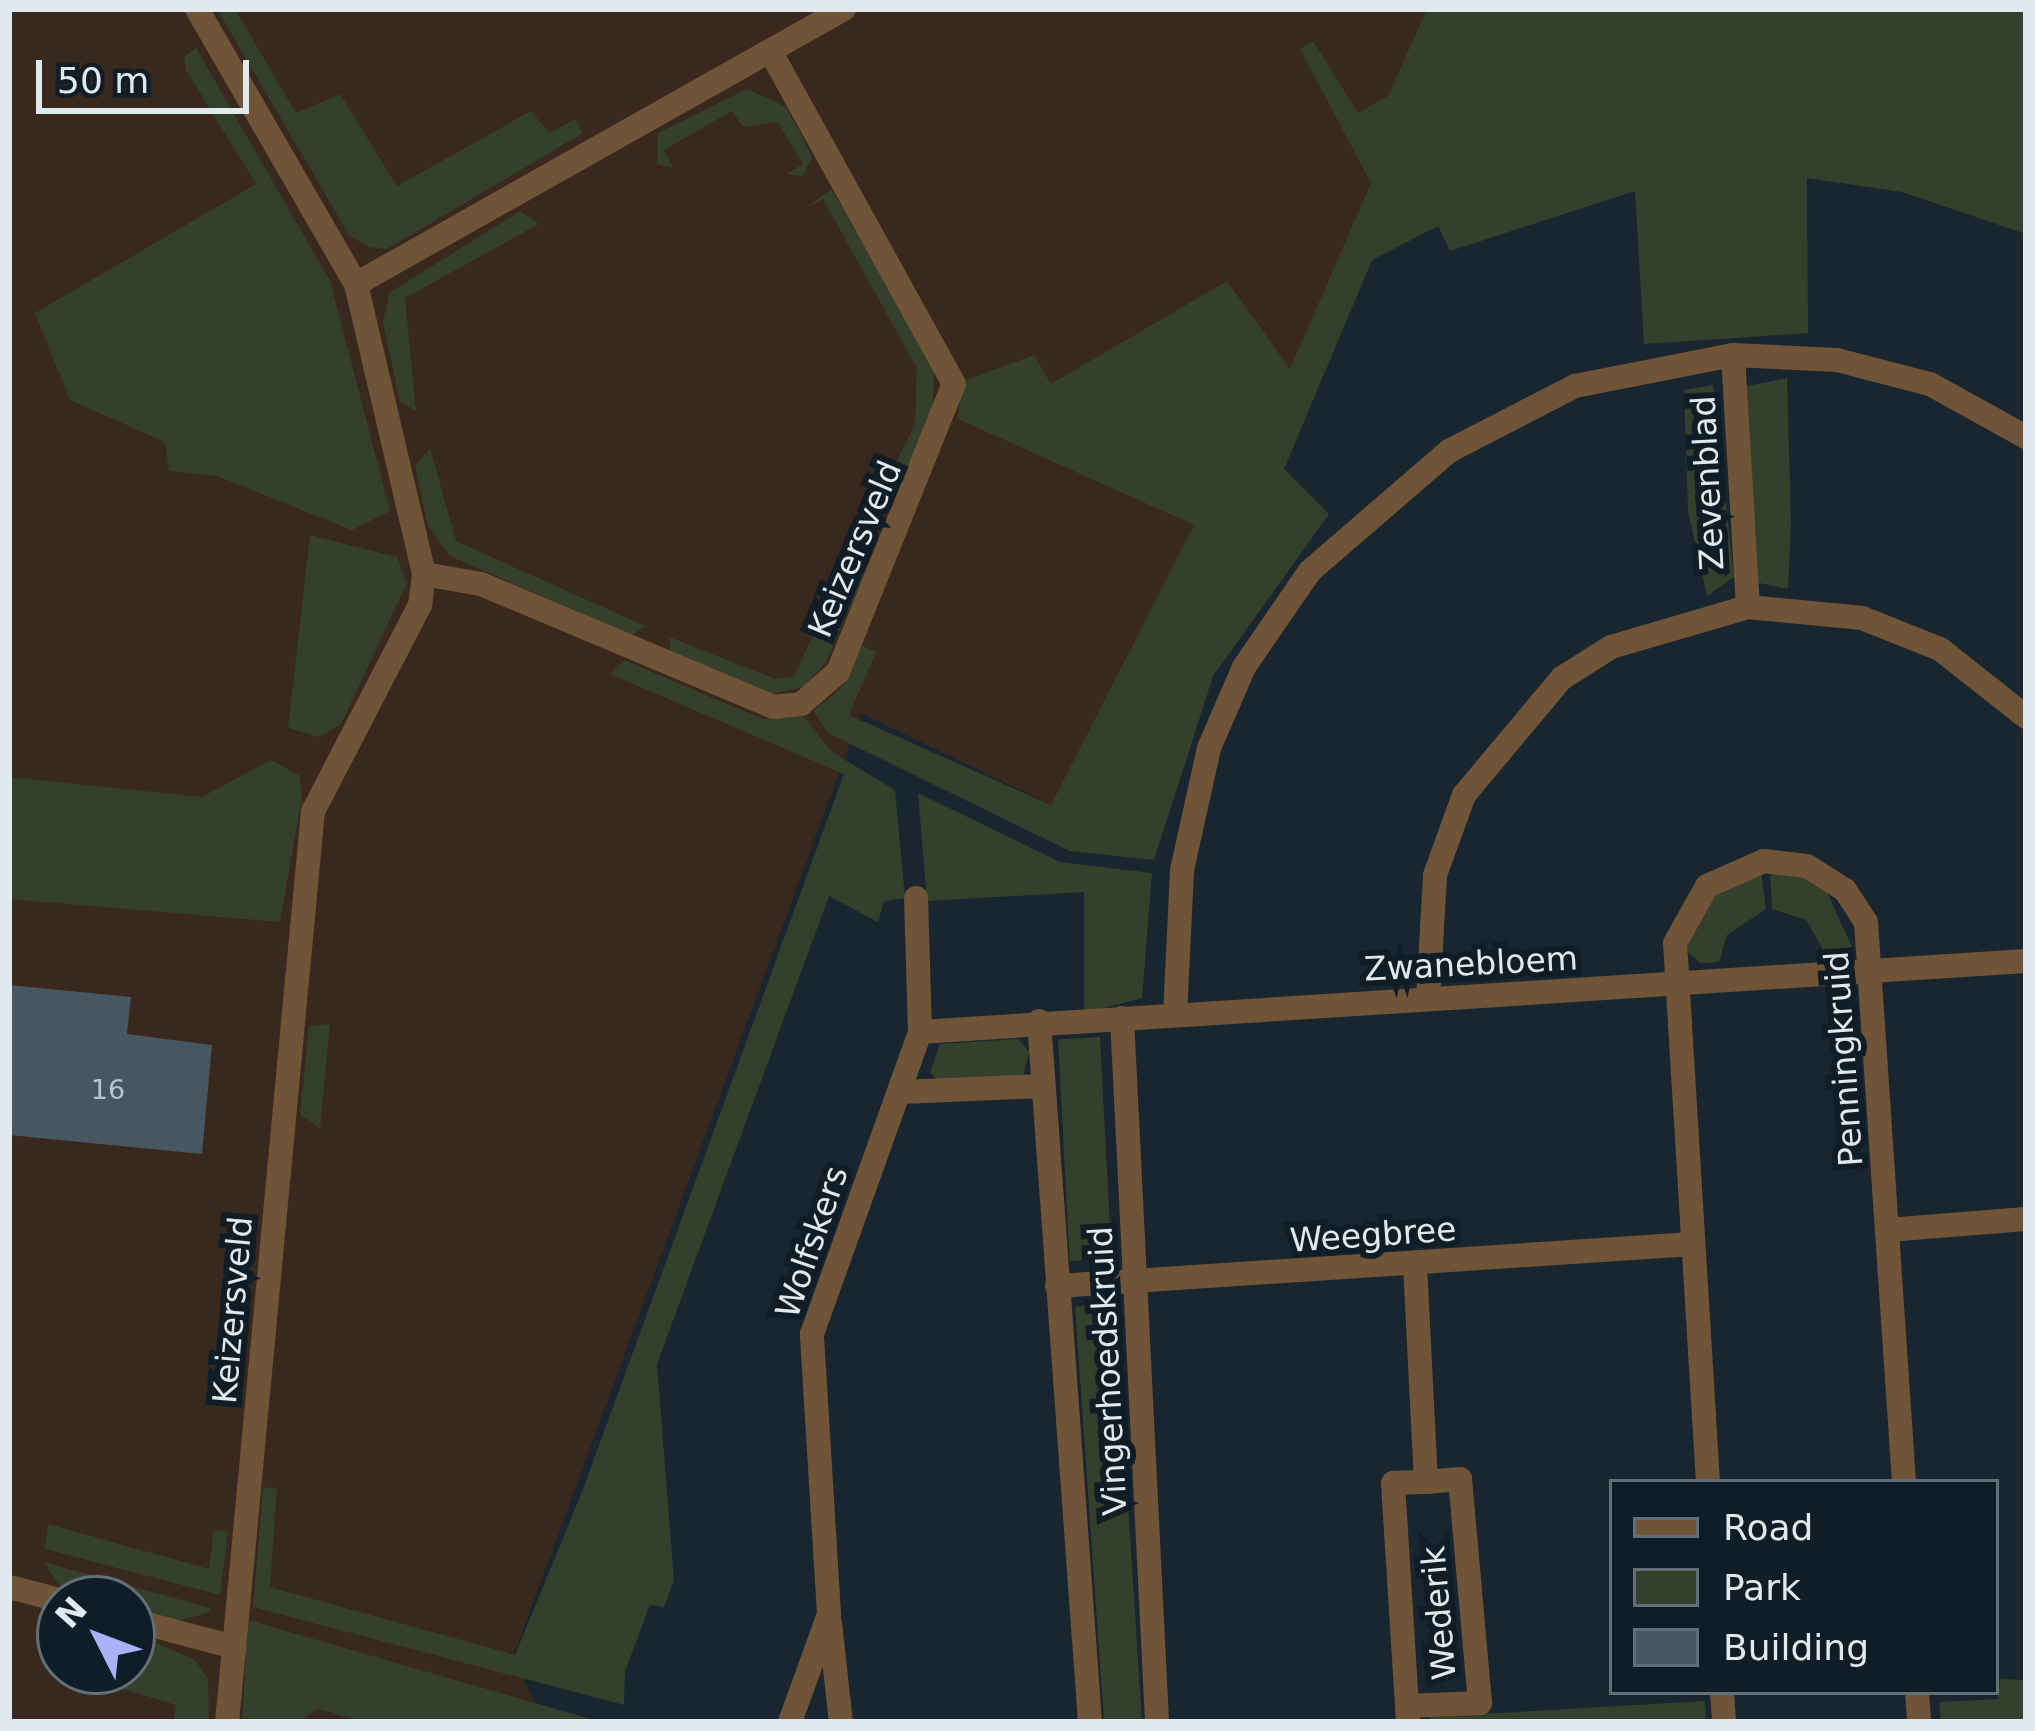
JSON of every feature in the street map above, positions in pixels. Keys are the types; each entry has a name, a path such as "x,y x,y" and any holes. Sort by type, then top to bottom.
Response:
{"street":[{"name":"Keizersveld","path":"197,9 356,284 424,574 421,605 313,812 226,1722"},
{"path":"356,284 844,9"},
{"name":"Keizersveld","path":"424,574 481,584 772,707 801,704 838,672 954,384 770,51"},
{"path":"1174,1015 1182,870 1209,748 1244,667 1310,572 1449,451 1575,386 1733,355 1837,361 1930,384 2026,437"},
{"name":"Zevenblad","path":"1733,355 1748,607"},
{"name":"Zevenblad","path":"1428,998 1435,875 1464,795 1509,734 1562,678 1611,647 1748,607 1882,626 1940,649 2026,718"},
{"name":"Penningkruid","path":"1708,1479 1675,943 1688,909 1707,886 1764,861 1807,866 1845,890 1866,922 1874,968 1904,1479"},
{"name":"Wolfskers","path":"841,1722 829,1614 812,1334 920,1032 916,898"},
{"name":"Zwanebloem","path":"920,1032 2026,961"},
{"name":"Vingerhoedskruid","path":"1122,1018 1157,1722"},
{"name":"Vingerhoedskruid","path":"1040,1021 1090,1722"},
{"path":"902,1092 1042,1086"},
{"path":"1888,1230 2026,1220"},
{"name":"Weegbree","path":"1058,1286 1415,1266 1693,1244"},
{"path":"1415,1266 1426,1482"},
{"name":"Wederik","path":"1460,1479 1480,1703 1408,1714 1393,1483 1460,1479"},
{"name":"Wolfskers","path":"790,1722 829,1614"},
{"path":"156,1626 234,1647"}],"shaded area":[{"path":"9,9 1469,9 1419,162 1051,805 861,713 513,1657 544,1722 9,1722"}],"green space":[{"path":"217,9 235,9 296,113 340,94 397,186 531,111 549,133 575,119 583,133 387,249 368,247 349,235"},
{"path":"1427,9 2026,9 2026,234 1902,192 1807,178 1808,333 1644,344 1635,191 1450,251 1438,226 1372,260 1284,469 1329,514 1213,676 1154,860 1070,851 828,733 813,711 841,688 861,645 876,652 849,715 1051,805 1194,525 958,419 961,382 1034,355 1051,384 1227,281 1290,369 1371,183 1300,49 1313,41 1358,113 1388,96"},
{"path":"196,48 330,281 390,511 352,530 217,476 169,471 165,442 70,400 35,313 256,184 186,70 184,57"},
{"path":"747,89 786,107 812,156 803,176 787,174 803,164 778,122 743,127 732,111 664,150 673,168 657,164 658,133"},
{"path":"831,189 934,366 933,415 894,511 871,513 915,424 917,368 823,199 806,208"},
{"path":"520,211 539,224 405,298 416,411 400,401 383,323 389,293"},
{"path":"1787,378 1788,589 1759,583 1755,573 1747,386"},
{"path":"1713,385 1734,577 1707,596 1688,511 1684,390"},
{"path":"430,448 456,541 645,626 632,635 450,556 428,526 415,466"},
{"path":"310,535 397,557 407,583 341,724 319,737 288,728"},
{"path":"854,547 867,568 826,662 804,687 770,694 671,652 669,637 775,679 794,676"},
{"path":"624,660 762,719 803,716 832,752 895,790 905,898 884,901 878,922 829,896 657,1364 674,1581 664,1607 650,1605 625,1671 624,1705 253,1607 263,1487 277,1489 270,1587 515,1655 582,1492 844,774 610,674"},
{"path":"271,760 300,776 302,798 280,922 9,899 9,777 202,797"},
{"path":"918,793 1060,862 1152,873 1142,998 1084,1013 1084,892 927,901"},
{"path":"1770,871 1804,873 1825,888 1852,947 1827,956 1806,920 1772,909"},
{"path":"1761,872 1766,909 1727,935 1719,962 1700,963 1686,950 1690,927 1716,892"},
{"path":"330,1024 320,1129 300,1114 309,1026"},
{"path":"1100,1037 1112,1259 1070,1261 1058,1039"},
{"path":"1019,1039 1029,1052 1023,1077 937,1080 930,1072 940,1044"},
{"path":"1115,1302 1142,1722 1104,1722 1075,1307"},
{"path":"48,1524 209,1569 214,1529 228,1532 220,1595 45,1549"},
{"path":"44,1562 91,1575 52,1575"},
{"path":"156,1593 210,1608 210,1612 179,1621 156,1614"},
{"path":"248,1620 601,1722 365,1722 317,1709 299,1722 242,1722"},
{"path":"156,1643 195,1660 208,1679 209,1722 173,1722 176,1705 143,1695 156,1695"},
{"path":"2000,1679 2026,1680 2026,1722 1941,1722 1939,1702 1998,1699"},
{"path":"1705,1701 1706,1722 1427,1722 1431,1717"}],"building":[{"path":"9,985 131,997 127,1034 212,1045 202,1154 9,1135"}]}
